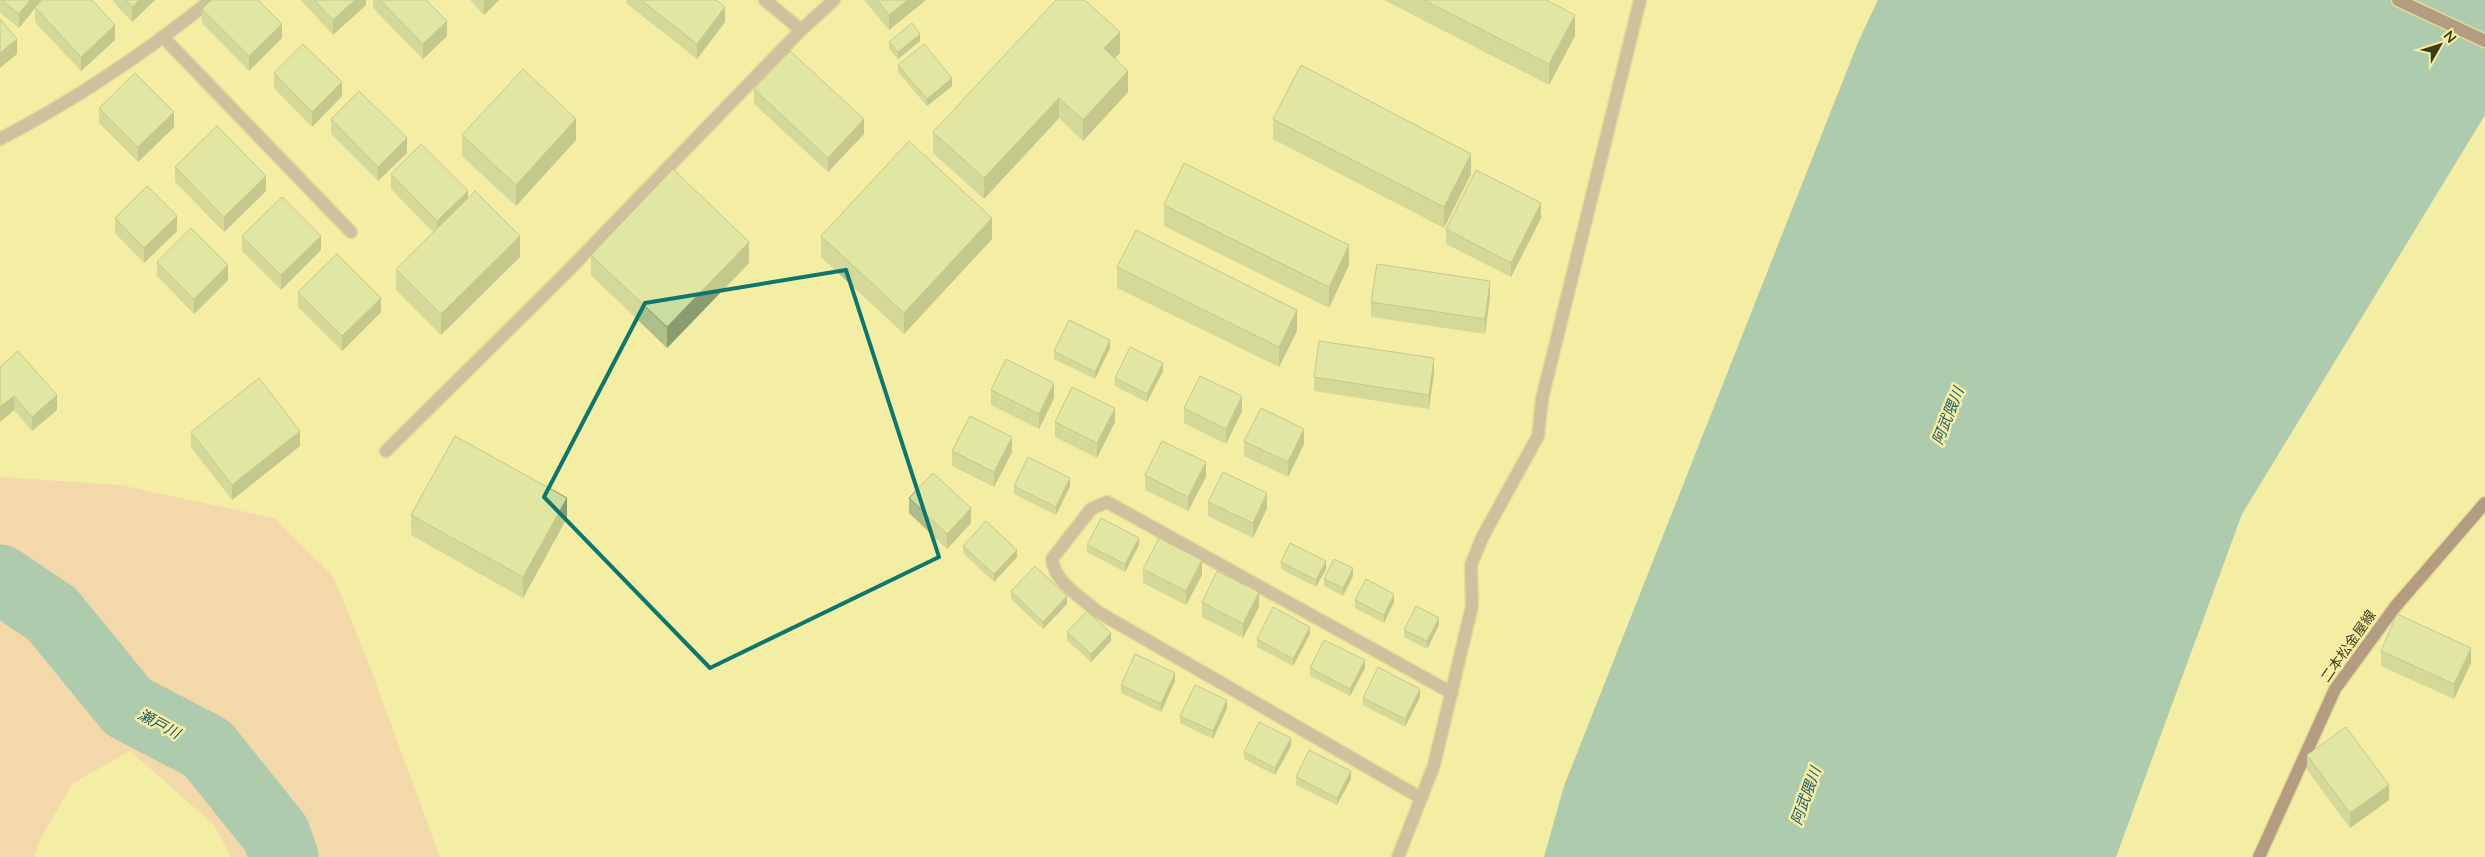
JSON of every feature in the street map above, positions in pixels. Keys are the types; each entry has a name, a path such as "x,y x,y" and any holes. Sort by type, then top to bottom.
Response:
{"main road":[{"path":"2398,0 2485,41"},
{"name":"二本松金屋線","path":"2259,857 2335,689 2395,607 2485,503"}],"street":[{"path":"0,139 44,116 164,38 211,0"},
{"path":"765,0 801,30"},
{"path":"386,451 565,274 801,30 834,0"},
{"path":"1398,857 1434,765 1472,606 1471,565 1482,538 1538,436 1542,399 1640,0"},
{"path":"164,38 351,232"},
{"path":"1421,798 1098,612 1058,577 1052,559 1091,510 1107,502 1452,692"}],"highlighted area":[{"path":"846,270 939,557 710,668 544,497 645,303"}],"shaded area":[{"path":"0,477 120,485 274,518 333,576 366,656 440,857 231,857 214,825 130,751 73,783 41,838 34,857 0,857"}],"water":[{"name":"阿武隈川","path":"1878,0 2485,0 2485,115 2242,514 2116,857 1544,857 1564,786 1859,40"}],"building":[{"path":"2,0 30,0 19,14"},
{"path":"43,0 92,0 115,25 81,57 35,7"},
{"path":"126,0 140,0 132,7"},
{"path":"211,0 258,0 282,24 249,56 202,9"},
{"path":"314,0 355,0 333,20"},
{"path":"380,0 426,0 447,21 423,44"},
{"path":"641,0 716,0 725,7 697,44"},
{"path":"877,0 908,0 889,15"},
{"path":"1056,0 1085,0 1120,32 1104,48 1128,71 1083,120 1059,98 984,178 933,132"},
{"path":"1424,0 1546,0 1575,15 1549,64"},
{"path":"0,19 17,39 0,53"},
{"path":"912,23 920,34 898,52 889,42"},
{"path":"303,44 342,82 312,112 274,73"},
{"path":"924,44 952,78 927,99 898,65"},
{"path":"790,51 864,119 828,158 754,89"},
{"path":"1301,65 1471,154 1444,207 1273,119"},
{"path":"523,69 576,119 516,185 462,135"},
{"path":"135,73 174,112 138,147 99,108"},
{"path":"359,91 407,138 378,167 331,119"},
{"path":"217,126 266,176 224,217 175,167"},
{"path":"909,141 992,218 904,313 821,236"},
{"path":"421,144 468,191 437,221 391,174"},
{"path":"1184,163 1349,245 1329,287 1164,205"},
{"path":"673,169 749,242 667,327 591,255"},
{"path":"1476,170 1541,203 1511,263 1446,229"},
{"path":"147,186 177,216 144,248 115,218"},
{"path":"475,191 520,236 441,314 396,269"},
{"path":"282,197 321,236 281,275 242,236"},
{"path":"191,228 228,265 194,299 157,262"},
{"path":"1136,230 1297,310 1279,347 1117,267"},
{"path":"337,254 381,298 342,336 298,292"},
{"path":"1377,264 1490,281 1485,319 1371,302"},
{"path":"1069,320 1110,340 1095,372 1054,351"},
{"path":"1319,341 1434,358 1429,395 1314,377"},
{"path":"1130,347 1163,363 1147,394 1115,378"},
{"path":"18,351 57,395 32,417 14,396 0,407 0,367"},
{"path":"1006,359 1054,383 1039,414 991,390"},
{"path":"1200,376 1242,396 1226,429 1184,408"},
{"path":"259,378 300,431 232,485 191,432"},
{"path":"1072,387 1115,408 1097,443 1055,422"},
{"path":"1261,408 1304,429 1288,462 1244,441"},
{"path":"970,416 1012,437 994,472 952,451"},
{"path":"455,436 567,498 523,577 411,515"},
{"path":"1162,441 1206,462 1188,497 1145,475"},
{"path":"1028,457 1070,478 1056,507 1014,486"},
{"path":"1223,472 1267,493 1253,523 1208,502"},
{"path":"933,473 971,508 947,534 909,498"},
{"path":"1101,518 1139,538 1125,564 1087,545"},
{"path":"986,521 1017,550 994,574 963,546"},
{"path":"1159,538 1202,560 1186,591 1143,569"},
{"path":"1290,543 1326,561 1316,580 1281,562"},
{"path":"1334,559 1353,568 1343,588 1324,579"},
{"path":"1035,566 1067,596 1043,622 1011,591"},
{"path":"1217,571 1259,592 1243,624 1202,602"},
{"path":"1366,579 1394,594 1384,615 1355,600"},
{"path":"1416,606 1439,618 1427,641 1404,630"},
{"path":"1273,607 1310,627 1293,659 1257,639"},
{"path":"1087,611 1111,633 1091,654 1067,632"},
{"path":"2397,614 2471,648 2454,684 2381,651"},
{"path":"1324,640 1365,660 1350,689 1310,668"},
{"path":"1135,654 1175,673 1161,704 1121,685"},
{"path":"1378,667 1420,689 1405,719 1363,698"},
{"path":"1195,685 1227,700 1213,731 1180,716"},
{"path":"1259,722 1291,738 1275,768 1244,752"},
{"path":"2346,727 2389,785 2350,813 2307,755"},
{"path":"1309,750 1351,771 1337,798 1296,777"}],"waterway":[{"name":"瀬戸川","path":"0,579 52,614 128,707 207,748 276,834 284,857"}]}
